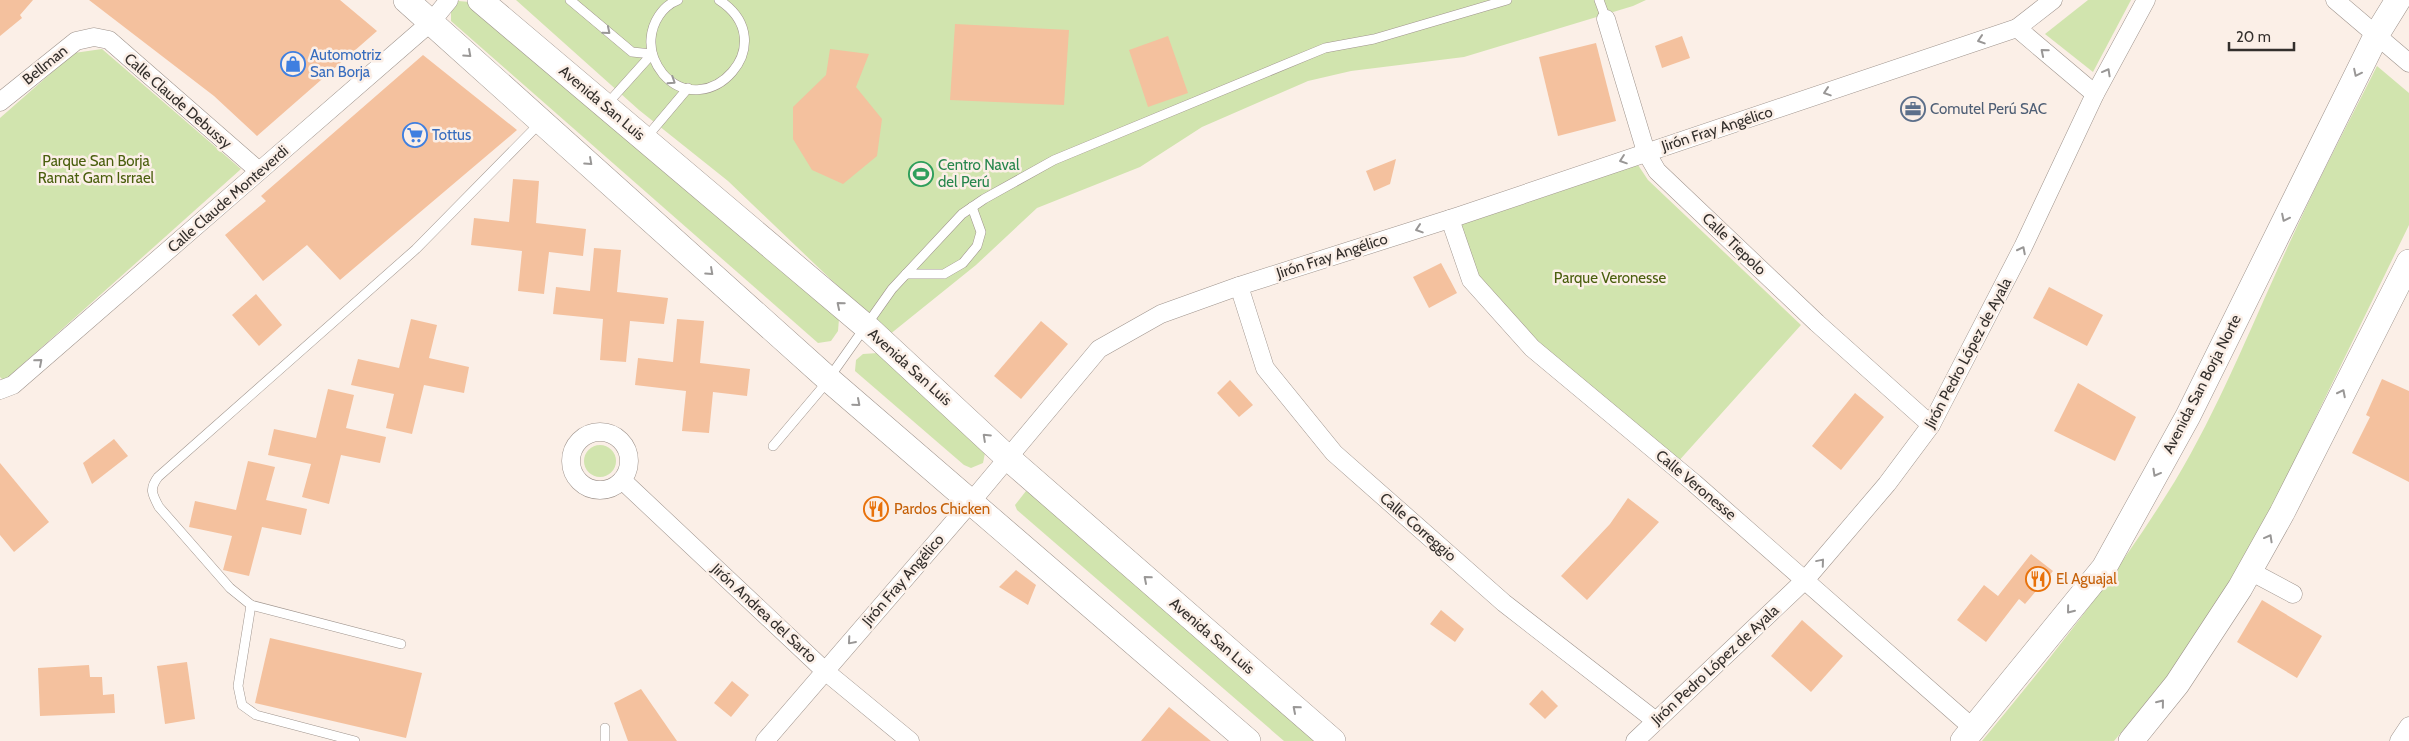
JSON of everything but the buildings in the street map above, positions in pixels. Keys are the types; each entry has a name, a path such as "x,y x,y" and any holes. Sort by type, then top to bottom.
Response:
{"main road":[{"path":"406,0 543,120 827,378 1248,741"},
{"name":"Avenida San Luis","path":"480,0 864,326 1008,458 1333,741"},
{"name":"Avenida San Borja Norte","path":"1969,735 2104,568 2188,416 2377,34 2398,0"},
{"path":"2131,741 2177,684 2212,633 2250,571 2282,513 2409,262"}],"street":[{"name":"Calle Claude Monteverdi","path":"0,390 13,385 432,22 449,0"},
{"name":"Jirón Fray Angélico","path":"765,741 971,502 1099,349 1161,314 1239,286 1450,219 2017,28 2053,0"},
{"name":"Jirón Pedro López de Ayala","path":"1635,741 1806,579 1887,484 1931,425 2023,247 2095,94 2146,0"},
{"path":"2334,0 2377,34 2409,63"},
{"name":"Calle Tiepolo","path":"1606,19 1646,152 1657,171 1817,322 1931,425"},
{"path":"2017,28 2095,94"},
{"name":"Calle Claude Debussy","path":"94,37 109,40 259,172"},
{"name":"Bellman","path":"0,102 76,41 94,37"},
{"name":"Calle Veronesse","path":"1450,219 1471,280 1532,348 1806,579 1969,735"},
{"name":"Calle Correggio","path":"1239,286 1265,368 1334,453 1504,603 1656,721"},
{"name":"Jirón Andrea del Sarto","path":"622,480 825,671 910,741"},
{"path":"2250,571 2293,594"},
{"path":"2399,741 2409,726"}],"lane":[{"path":"570,0 632,52 652,54"},
{"path":"678,0 661,12 654,25 651,40 652,54 657,66 665,76 676,84 688,88 703,89 718,84 730,76 740,64 744,49 744,34 739,19 726,4 719,0"},
{"path":"773,446 906,274 962,214 1054,160 1325,48 1374,39 1507,0"},
{"path":"1599,0 1606,19"},
{"path":"605,106 652,54"},
{"path":"644,139 688,88"},
{"path":"401,644 251,605 230,588 159,507 151,491 151,486 158,477 416,249 543,120"},
{"path":"906,274 944,274 963,264 977,246 981,232 972,208"},
{"path":"251,605 238,686 242,705 256,715 355,741"},
{"path":"605,728 605,741"}],"green space":[{"name":"Centro Naval del Perú","path":"516,0 1646,0 1633,6 1464,57 1351,71 1308,81 1202,127 1140,167 1037,208 976,265 889,335 728,181 639,110"},
{"path":"2088,0 2131,0 2093,72 2045,34"},
{"path":"458,1 470,2 839,319 838,331 831,341 818,343 451,21 451,10"},
{"name":"Parque San Borja Ramat Gam Isrrael","path":"102,49 241,169 4,381 0,377 0,118 74,53"},
{"path":"2377,66 2409,93 2409,225 2254,544 2178,665 2114,741 1982,741 2083,615 2175,481 2209,420 2325,167"},
{"name":"Parque Veronesse","path":"1638,165 1648,180 1801,325 1676,464 1538,342 1478,278 1460,225"},
{"path":"878,353 985,453 983,463 971,468 964,465 855,371 856,360 863,354"},
{"path":"600,445 606,446 611,450 615,455 615,467 611,472 606,476 600,477 594,476 589,472 585,467 584,461 585,455 589,450 594,446"},
{"path":"1026,491 1033,492 1320,741 1284,741 1017,510 1015,505"}],"place":[{"name":"Automotriz San Borja","path":"293,64"},
{"name":"Comutel Perú SAC","path":"1913,109"},
{"name":"Tottus","path":"415,135"},
{"name":"Centro Naval del Perú","path":"921,174"},
{"name":"Pardos Chicken","path":"876,509"},
{"name":"El Aguajal","path":"2038,579"}]}
